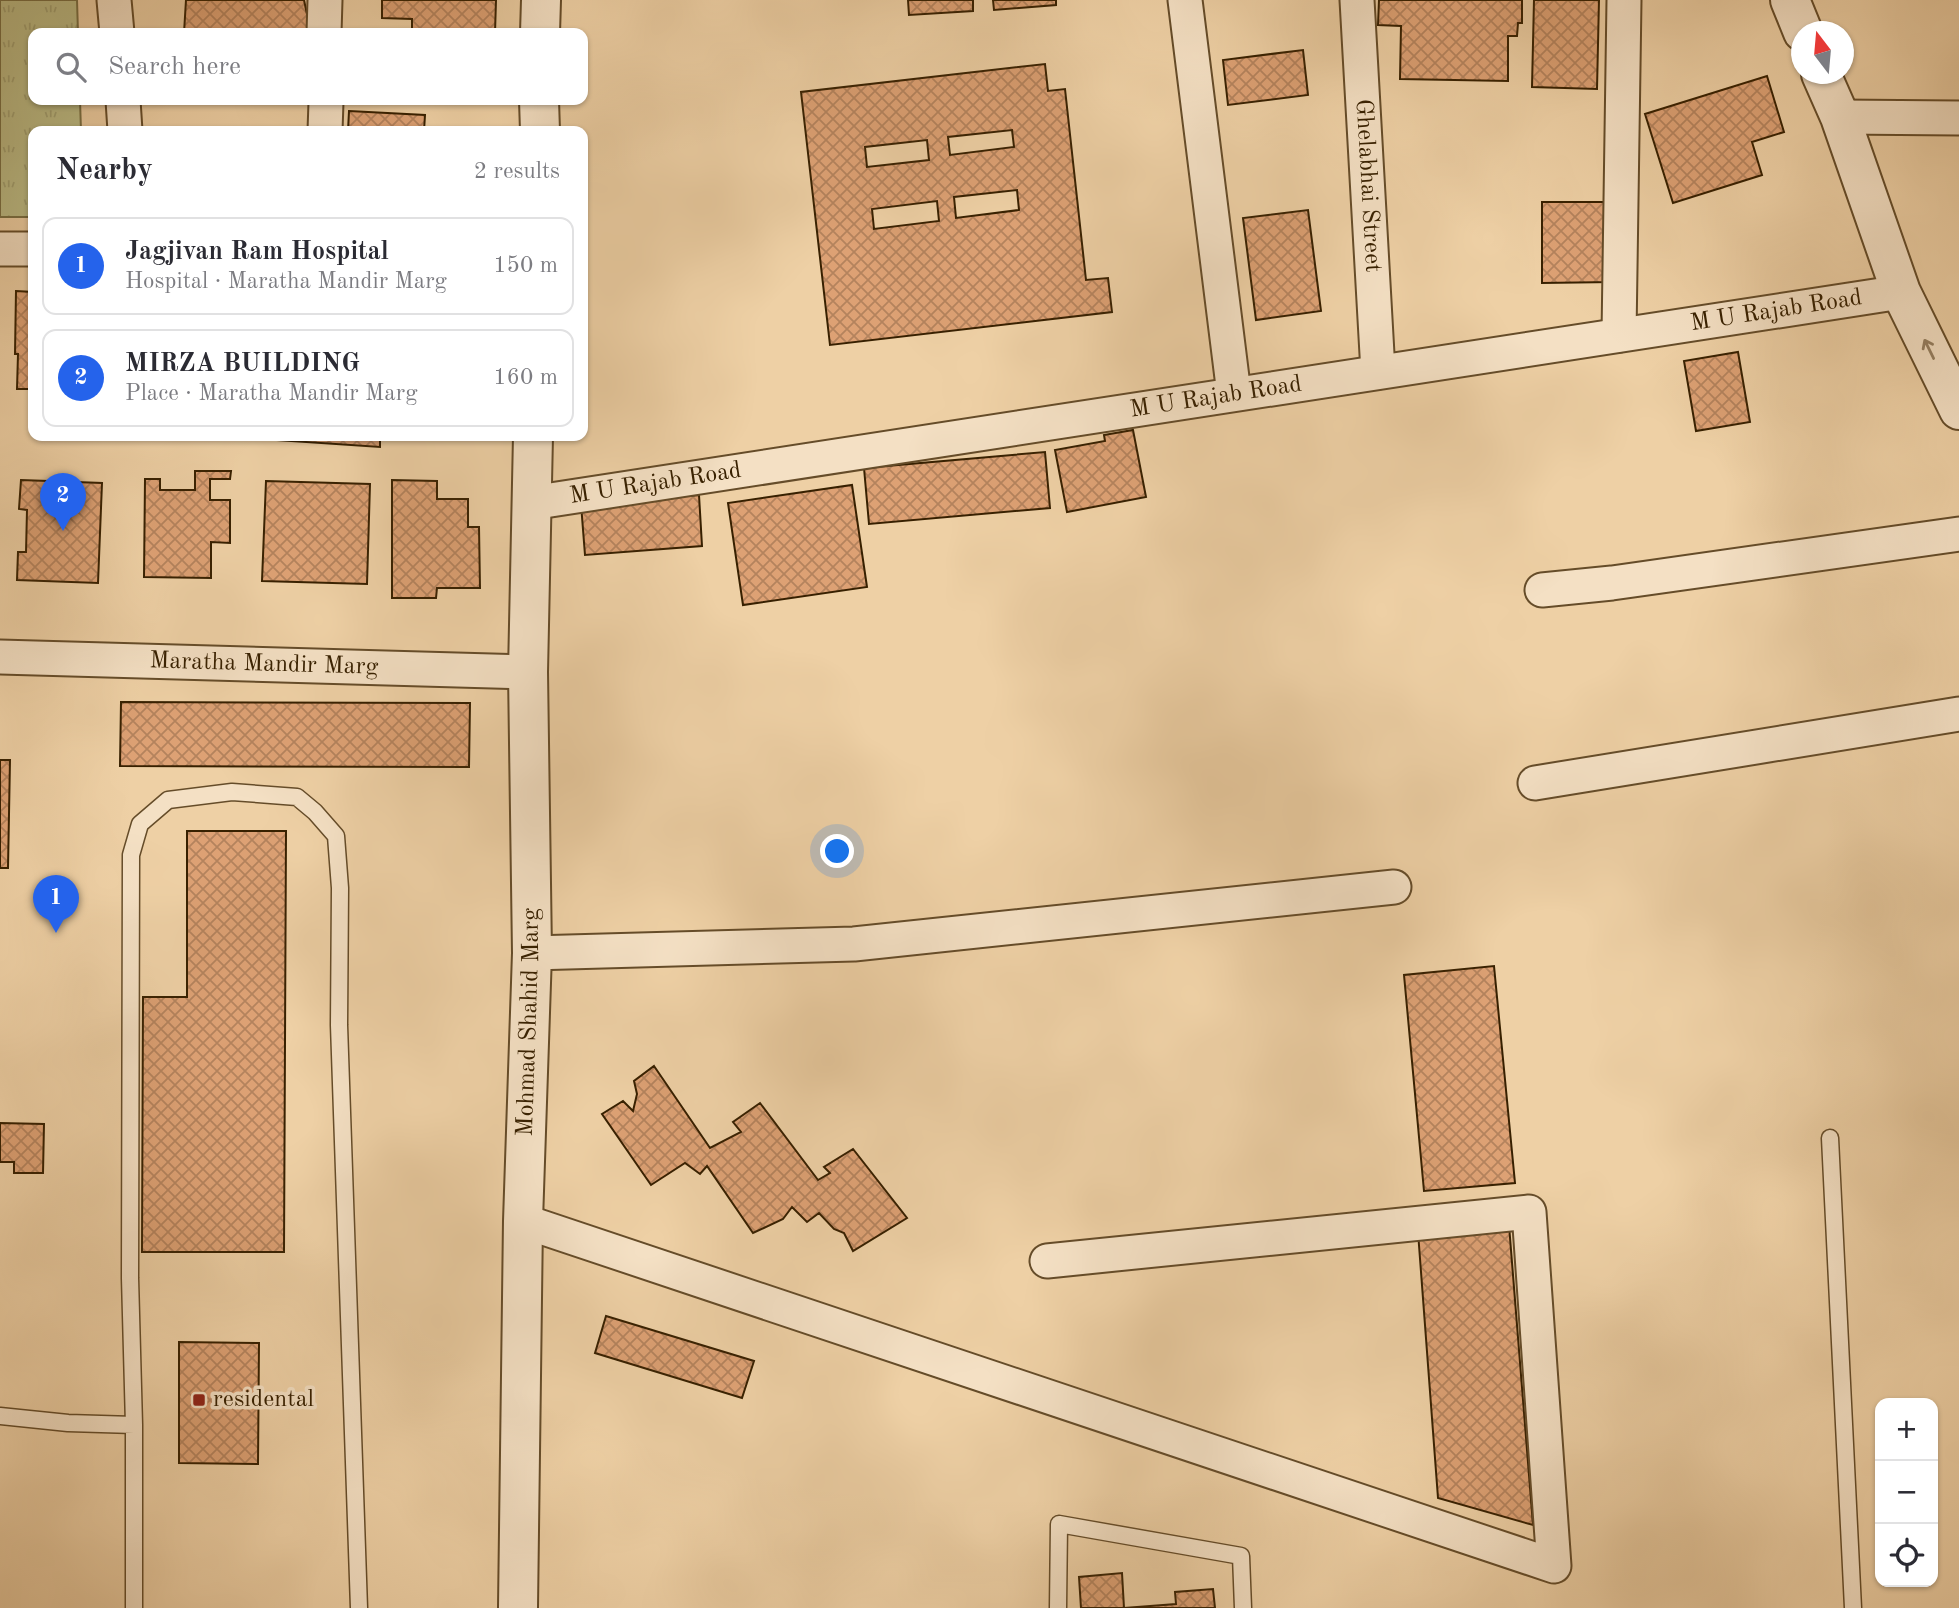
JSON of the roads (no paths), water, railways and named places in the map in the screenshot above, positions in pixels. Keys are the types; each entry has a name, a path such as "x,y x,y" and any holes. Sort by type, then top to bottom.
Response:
{"street":[{"path":"114,0 117,28"},
{"path":"324,28 325,0"},
{"path":"540,28 541,0"},
{"path":"1185,0 1234,394"},
{"name":"Ghelabhai Street","path":"1357,0 1378,372"},
{"path":"1619,335 1624,0"},
{"path":"1790,0 1799,21"},
{"path":"1825,84 1840,117 1901,292 1959,410"},
{"path":"123,105 125,126"},
{"path":"539,105 540,126"},
{"path":"1840,117 1959,118"},
{"path":"0,249 28,249"},
{"name":"M U Rajab Road","path":"531,503 1901,292"},
{"name":"Mohmad Shahid Marg","path":"518,1608 523,1222 532,953 528,672 533,441"},
{"path":"1542,590 1612,583 1959,534"},
{"name":"Maratha Mandir Marg","path":"0,657 528,672"},
{"path":"1535,783 1959,714"},
{"path":"532,953 854,944 1394,887"},
{"path":"523,1222 1554,1566 1529,1212 1047,1261"}],"lane":[{"path":"134,1608 134,1426 130,1278 131,855 140,824 168,800 232,792 297,797 315,812 336,836 340,888 340,1025 359,1608"},
{"path":"1830,1138 1853,1608"},
{"path":"0,1416 134,1426"},
{"path":"1058,1608 1059,1524 1241,1556 1243,1608"}],"place":[{"name":"MIRZA BUILDING","path":"63,531"},
{"name":"Jagjivan Ram Hospital","path":"56,933"},
{"name":"residental","path":"199,1400"}]}
